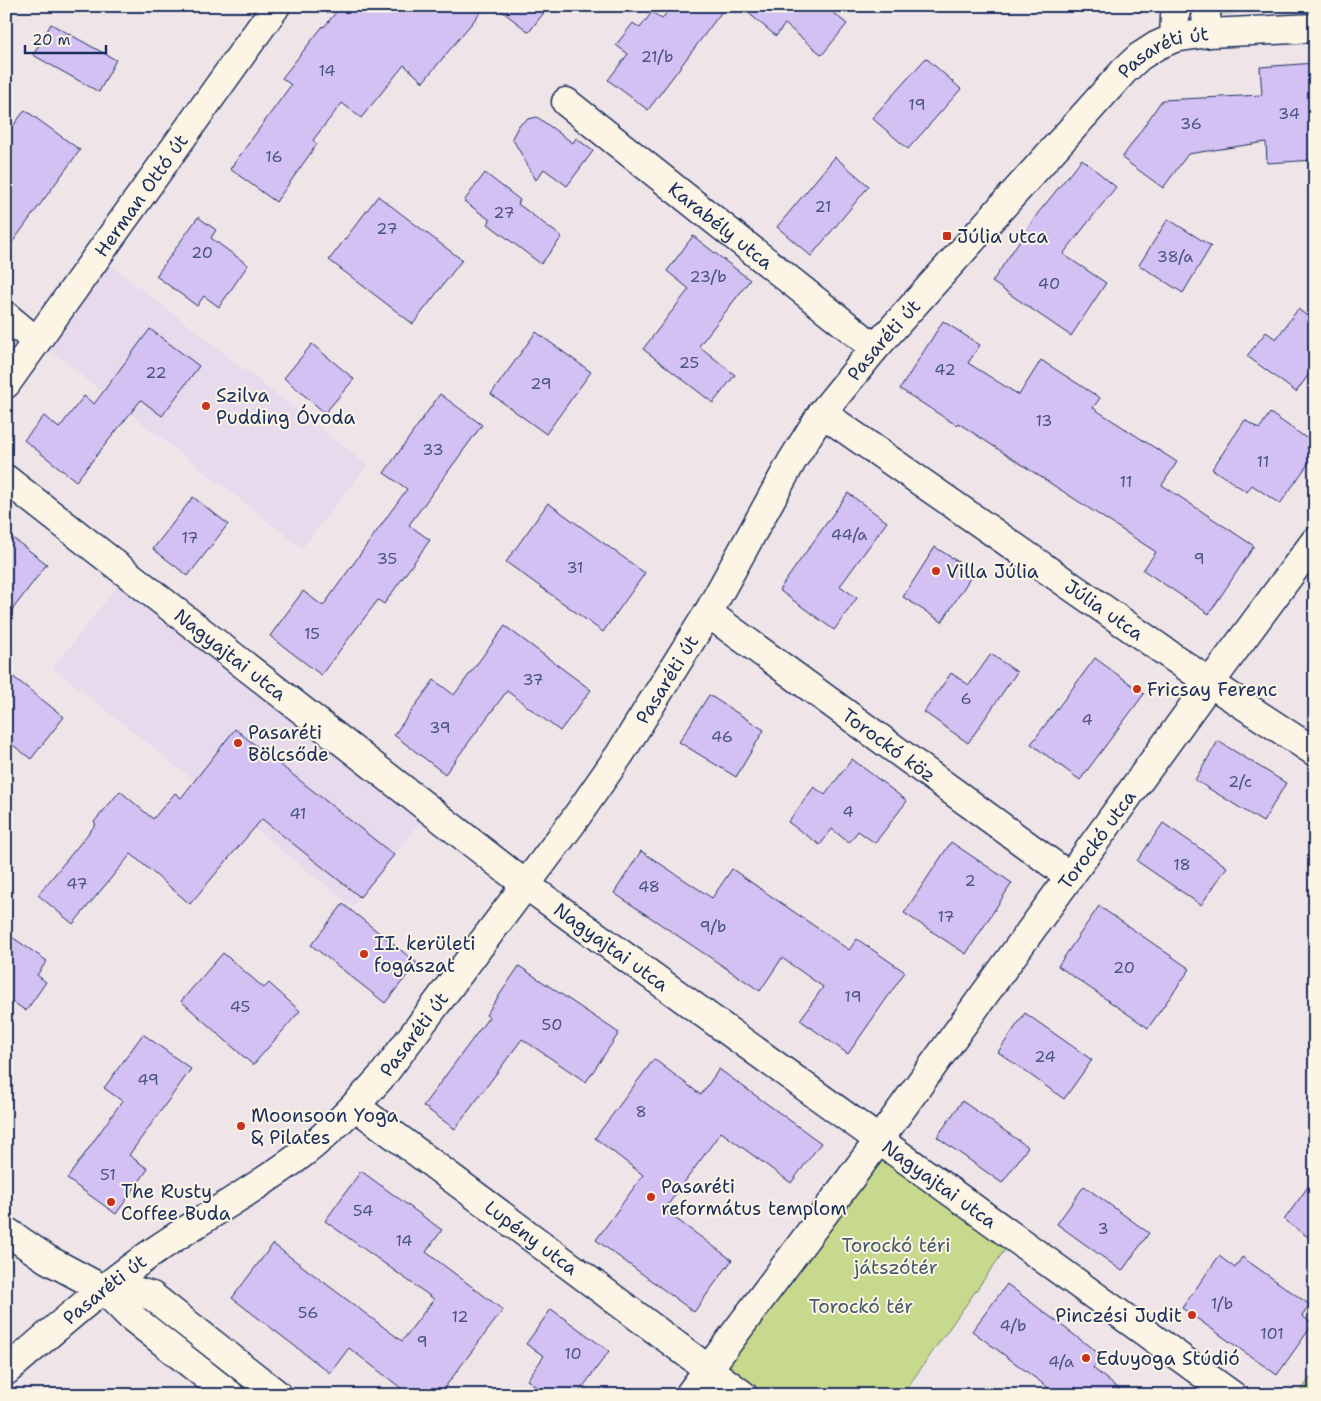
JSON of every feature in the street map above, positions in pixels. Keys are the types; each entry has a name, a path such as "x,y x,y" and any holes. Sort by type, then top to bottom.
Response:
{"street":[{"name":"Herman Ottó út","path":"6,384 276,6"},
{"path":"1174,38 1177,6"},
{"path":"1205,6 1208,33"},
{"name":"Pasaréti út","path":"6,1371 103,1289 153,1252 272,1176 302,1154 355,1106 383,1075 572,824 620,754 708,613 792,462 822,413 875,348 1124,71 1150,50 1174,38 1208,33 1315,28"},
{"name":"Karabély utca","path":"566,102 875,348"},
{"path":"6,316 36,341"},
{"name":"Júlia utca","path":"822,413 1210,683 1315,752"},
{"name":"Nagyajtai utca","path":"6,479 526,885 1232,1395"},
{"name":"Torockó utca","path":"879,1140 1069,876 1315,541"},
{"name":"Torockó köz","path":"708,613 1069,876"},
{"name":"Lupény utca","path":"355,1106 709,1369"},
{"path":"689,1395 879,1140"},
{"path":"6,1231 47,1259 103,1289 129,1315 230,1395"},
{"path":"103,1289 132,1290 152,1296 278,1395"},
{"path":"709,1369 743,1395"}],"shaded area":[{"name":"Szilva Pudding Óvoda","path":"108,263 367,465 302,548 44,346"},
{"name":"Pasaréti Bölcsőde","path":"123,579 423,818 353,907 53,668"}],"green space":[{"path":"1220,6 1315,6 1220,14"},
{"name":"Torockó tér","path":"879,1140 1014,1237 902,1395 743,1395 709,1369"},
{"path":"1315,1371 1315,1395 1298,1395"}],"building":[{"path":"341,6 486,6 423,82 404,65 361,118 342,103 313,140 317,144 276,202 230,169 291,85 282,78"},
{"path":"495,6 549,6 529,32"},
{"path":"671,6 726,6 648,110 608,80 628,54 616,45 633,23 640,28 652,12 662,19"},
{"path":"740,6 825,6 847,24 822,55 785,24 776,36"},
{"path":"51,24 116,60 99,92 33,55"},
{"path":"926,58 961,89 908,149 872,118"},
{"path":"1315,63 1315,160 1267,163 1266,142 1188,154 1163,188 1122,158 1162,100 1262,95 1260,67"},
{"path":"25,110 80,150 6,251 6,135"},
{"path":"537,117 573,143 576,138 593,151 567,186 544,169 536,180 512,138 519,125 528,119"},
{"path":"835,157 869,186 811,256 777,227"},
{"path":"1082,159 1116,187 1063,254 1106,283 1071,336 992,282 1038,213"},
{"path":"485,173 520,200 518,204 562,237 541,264 488,224 490,220 464,201"},
{"path":"378,196 462,260 413,324 329,260"},
{"path":"198,217 216,230 211,238 248,265 219,307 204,296 197,306 156,276"},
{"path":"1168,219 1211,246 1183,293 1139,265"},
{"path":"693,236 750,280 699,346 735,375 713,403 643,349 689,289 667,271"},
{"path":"1298,309 1315,322 1315,366 1296,392 1247,356 1266,332 1276,339"},
{"path":"943,321 980,345 968,363 1019,395 1041,360 1100,398 1093,408 1177,462 1162,485 1254,546 1209,614 1143,570 1156,552 958,423 956,425 900,389"},
{"path":"150,329 199,366 162,416 141,400 76,481 24,440 44,416 59,428 84,396 94,404"},
{"path":"536,332 591,372 546,434 491,394"},
{"path":"312,344 354,379 325,413 284,378"},
{"path":"440,394 482,425 409,525 430,540 384,604 378,600 321,675 270,636 303,591 323,606 407,489 384,473"},
{"path":"1270,413 1315,444 1315,454 1280,504 1252,485 1247,492 1212,469 1245,420 1259,429"},
{"path":"848,493 887,522 840,586 857,598 834,630 779,590"},
{"path":"193,497 228,524 188,576 153,549"},
{"path":"548,503 645,573 603,632 506,562"},
{"path":"6,533 47,564 6,618"},
{"path":"935,547 974,572 942,622 903,597"},
{"path":"505,626 591,690 560,731 507,691 445,774 394,735 434,680 454,695"},
{"path":"991,654 1017,672 968,743 924,712 951,673 969,685"},
{"path":"1095,658 1144,694 1080,780 1031,744"},
{"path":"6,671 64,717 31,759 6,740"},
{"path":"709,695 764,730 736,777 679,742"},
{"path":"235,729 394,855 360,897 262,819 190,904 131,854 73,924 38,895 96,824 94,822 120,791 153,819 175,793 181,798"},
{"path":"1218,741 1286,783 1263,822 1195,780"},
{"path":"852,759 907,801 875,843 858,831 849,843 832,829 820,845 788,822 814,787 825,795"},
{"path":"1163,823 1227,867 1201,905 1137,861"},
{"path":"951,842 1012,883 966,954 904,913"},
{"path":"641,851 712,898 732,869 849,950 857,939 905,972 848,1054 800,1020 823,987 782,958 760,991 614,893"},
{"name":"II. kerületi fogászat","path":"343,904 417,963 385,1003 311,945"},
{"path":"1099,906 1190,969 1148,1028 1058,966"},
{"path":"6,933 47,961 37,975 46,982 26,1011 6,997"},
{"path":"223,953 264,988 269,983 300,1011 253,1065 181,1001"},
{"path":"519,966 619,1033 586,1082 522,1039 455,1129 423,1106 489,1017 486,1015"},
{"path":"1025,1013 1092,1060 1064,1099 998,1052"},
{"path":"143,1034 191,1069 129,1155 148,1169 116,1214 67,1179 122,1101 104,1088"},
{"name":"Pasaréti református templom","path":"654,1059 701,1095 719,1069 821,1143 791,1183 721,1132 664,1210 732,1260 694,1312 596,1240 643,1175 595,1138"},
{"path":"962,1101 1028,1147 1002,1183 937,1137"},
{"path":"361,1171 442,1230 426,1252 503,1310 439,1395 410,1395 349,1348 330,1373 232,1298 273,1244 402,1341 434,1299 325,1221"},
{"path":"1315,1177 1315,1242 1284,1220"},
{"path":"1084,1186 1149,1233 1122,1271 1057,1224"},
{"path":"1219,1256 1235,1268 1242,1257 1310,1305 1302,1316 1313,1324 1277,1375 1182,1308"},
{"path":"1007,1284 1102,1356 1093,1368 1126,1395 1058,1395 972,1331"},
{"path":"551,1309 609,1351 577,1395 548,1395 527,1380 544,1356 526,1344"}],"place":[{"name":"Júlia utca","path":"947,236"},
{"name":"Szilva Pudding Óvoda","path":"206,406"},
{"name":"Villa Júlia","path":"936,571"},
{"name":"Fricsay Ferenc","path":"1137,689"},
{"name":"Pasaréti Bölcsőde","path":"238,743"},
{"name":"II. kerületi fogászat","path":"364,954"},
{"name":"Moonsoon Yoga & Pilates","path":"241,1126"},
{"name":"Pasaréti református templom","path":"651,1197"},
{"name":"The Rusty Coffee Buda","path":"111,1202"},
{"name":"Pinczési Judit","path":"1192,1315"},
{"name":"Eduyoga Stúdió","path":"1086,1358"}],"park label":[{"name":"Torockó téri játszótér","path":"896,1256"}]}
